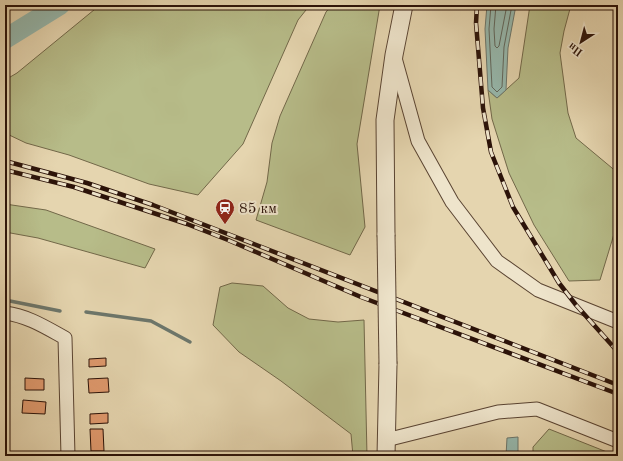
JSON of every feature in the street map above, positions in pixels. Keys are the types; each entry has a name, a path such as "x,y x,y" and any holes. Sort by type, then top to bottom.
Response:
{"street":[{"path":"404,5 394,55 385,120 388,364 386,448 498,412 537,409 618,441"},
{"path":"394,55 418,141 452,202 497,261 538,290 618,322"},
{"path":"5,313 19,315 41,324 65,338 68,456"}],"green space":[{"path":"100,5 310,5 298,20 243,144 198,195 149,184 69,155 26,143 5,133 5,80 17,73"},
{"path":"332,5 380,5 357,144 365,227 350,255 256,220 267,182 272,143 280,116 326,12"},
{"path":"530,5 571,5 560,53 568,113 576,138 618,173 618,221 600,280 569,281 534,225 509,173 492,119 488,90 497,98 519,78"},
{"path":"5,204 46,210 155,249 145,268 38,238 5,232"},
{"path":"232,283 263,286 288,308 309,319 338,322 364,320 367,456 353,456 351,434 281,381 239,352 213,325 220,287"},
{"path":"549,429 617,456 533,456 533,447"}],"water":[{"path":"487,5 516,5 508,48 506,90 497,98 488,90 485,29"},
{"path":"518,437 518,456 506,456 507,438"}],"building":[{"path":"106,358 106,366 89,367 89,359"},
{"path":"25,378 44,379 44,390 25,390"},
{"path":"108,378 109,392 89,393 88,379"},
{"path":"23,400 46,402 45,414 22,413"},
{"path":"108,413 108,423 90,424 90,414"},
{"path":"90,429 103,429 104,451 91,451"}],"waterway":[{"path":"5,39 60,5"},
{"path":"5,300 60,311"},
{"path":"86,312 151,321 190,342"}],"railway":[{"path":"477,5 476,23 483,108 491,152 513,207 559,283 576,305 618,352"},
{"path":"5,161 87,183 153,205 618,385"},
{"path":"5,170 74,187 187,224 361,297 618,394"}],"place":[{"name":"85 км","path":"225,225"}]}
